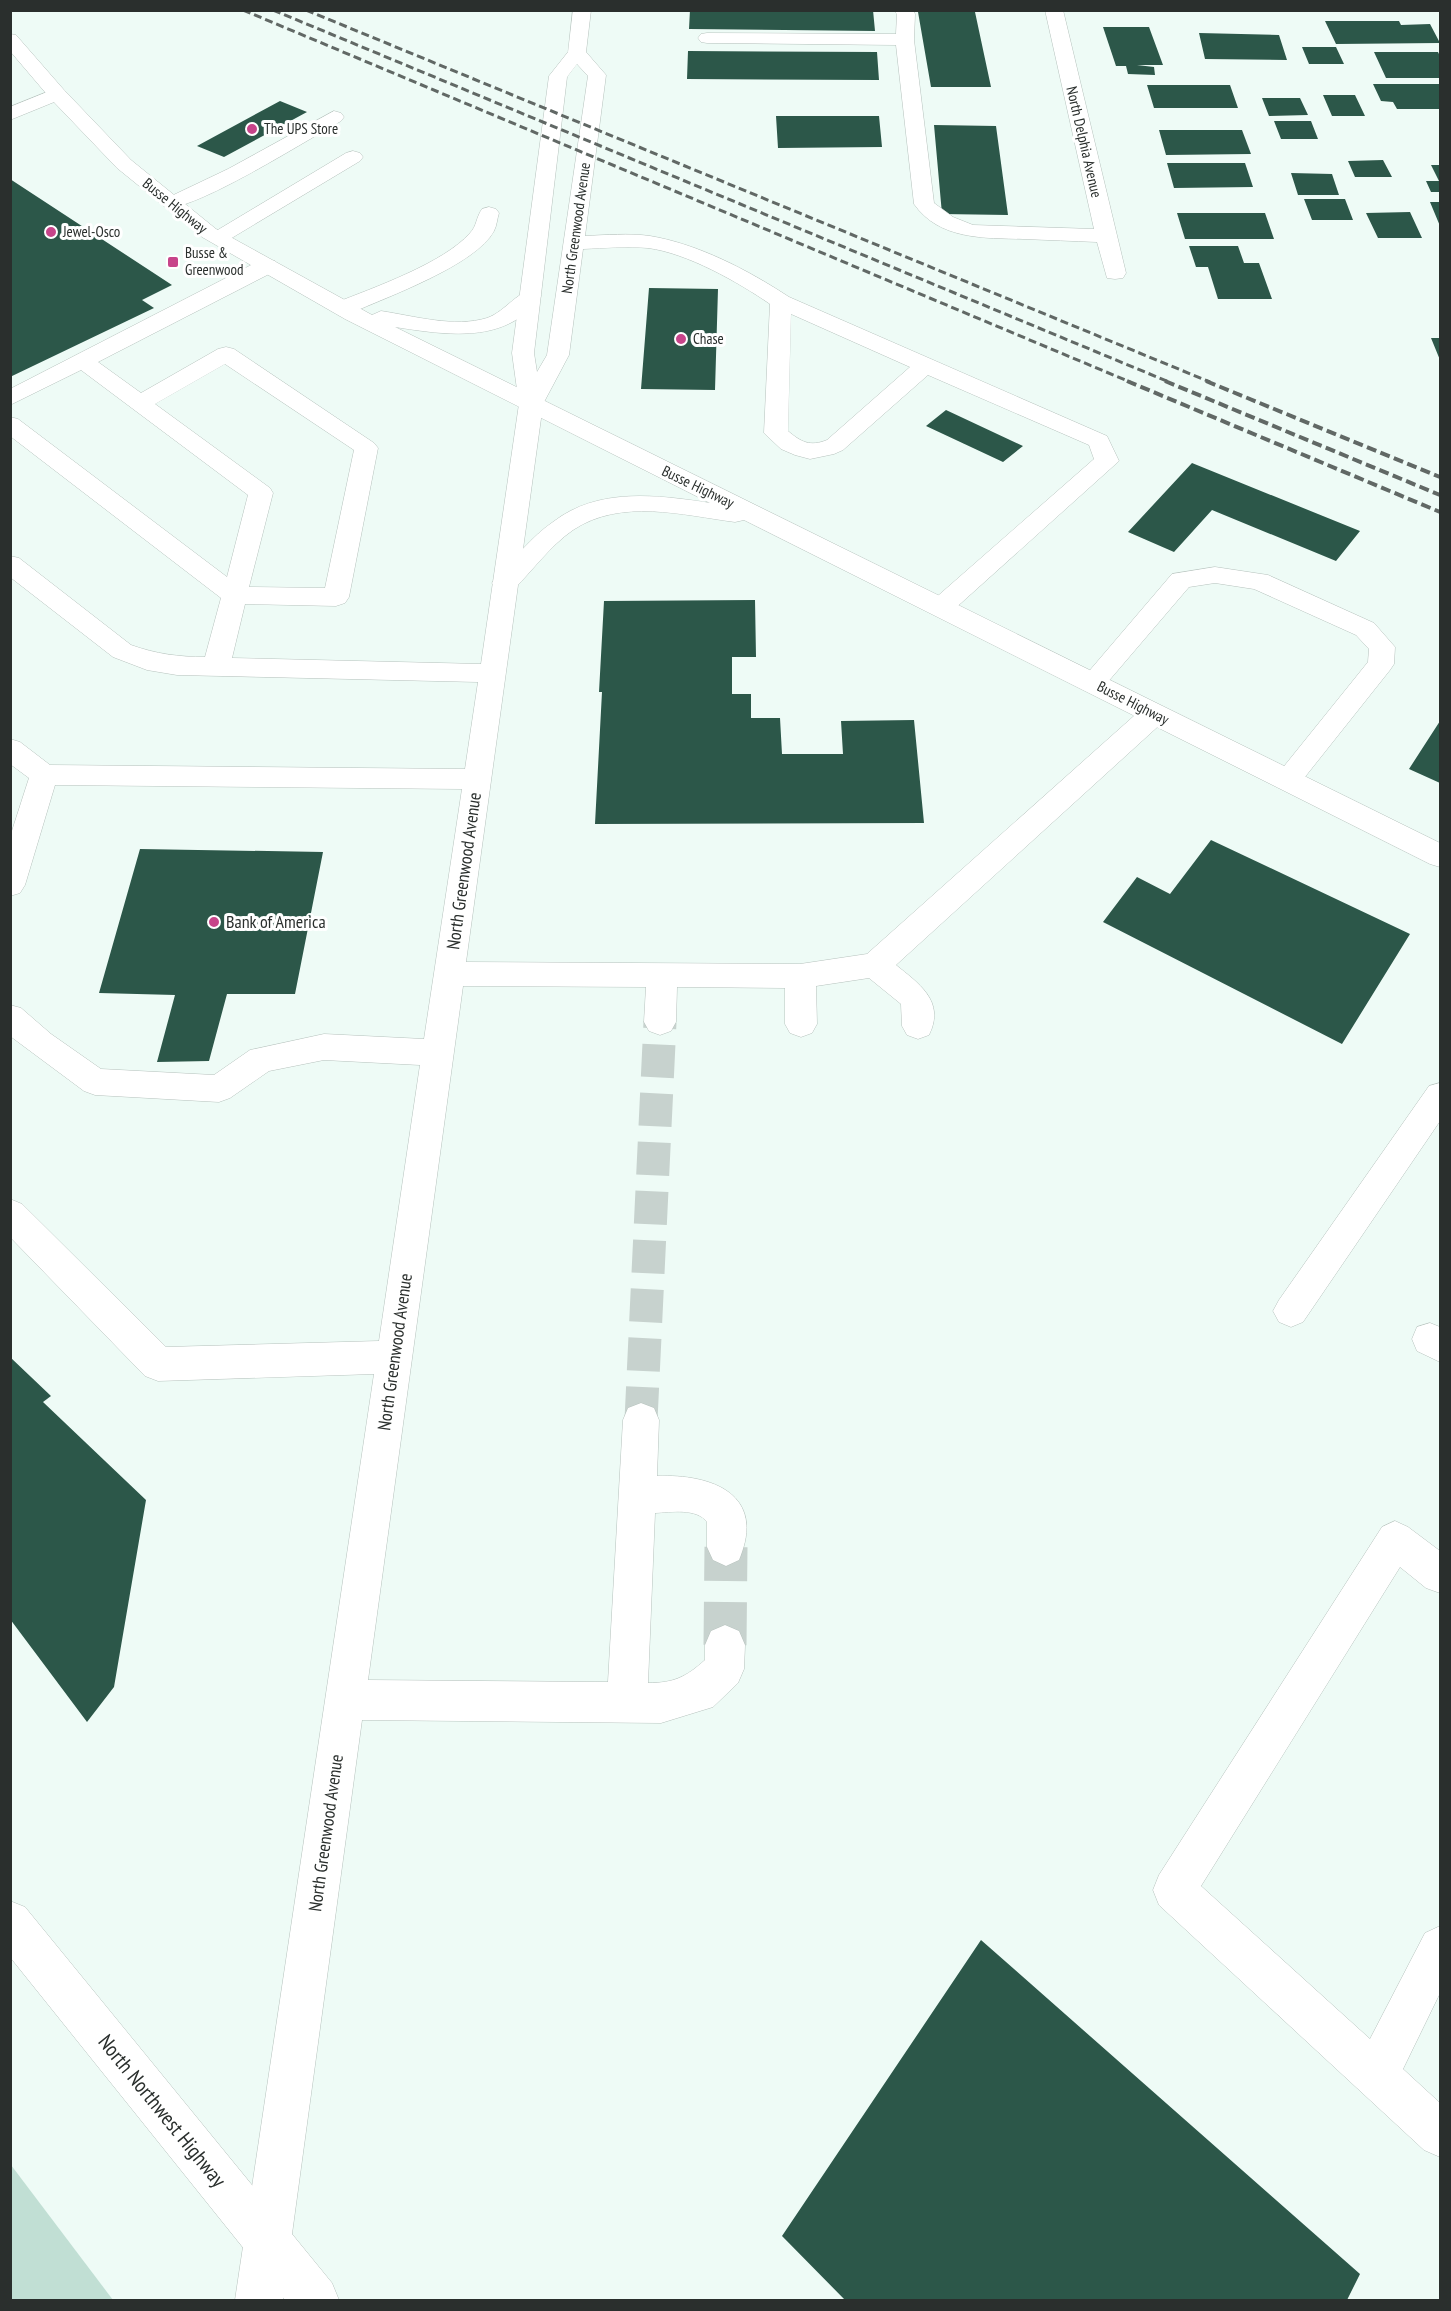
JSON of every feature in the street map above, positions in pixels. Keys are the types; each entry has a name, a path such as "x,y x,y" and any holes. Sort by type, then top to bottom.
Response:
{"street":[{"path":"577,53 582,10"},
{"name":"North Delphia Avenue","path":"1054,10 1115,273"},
{"path":"906,12 905,40 924,204 931,212 955,227 972,231 1106,236"},
{"path":"706,38 905,40"},
{"name":"Busse Highway","path":"10,39 57,94 123,164 208,234 348,311 531,404 1440,856"},
{"name":"North Greenwood Avenue","path":"259,2301 531,404 523,353 558,76 577,53 597,75 558,355 531,404"},
{"path":"10,114 57,94"},
{"path":"172,204 234,173 334,117"},
{"path":"218,238 353,158"},
{"path":"348,311 464,249 483,231 489,213"},
{"path":"574,243 650,242 676,249 765,290 781,302 1099,441 1107,461 941,608"},
{"path":"10,398 267,266"},
{"path":"348,311 438,326 465,327 489,324 507,318 530,296"},
{"path":"781,302 776,433 792,448 821,452 835,445 926,365"},
{"path":"10,424 234,595 336,597 366,448 226,354 140,403"},
{"path":"83,361 261,493 216,667"},
{"path":"505,584 564,525 584,514 609,506 645,503 759,517"},
{"path":"10,564 122,651 147,661 177,666 492,673"},
{"path":"1092,683 1181,580 1215,575 1259,581 1365,629 1382,647 1381,664 1287,780"},
{"path":"449,974 800,976 875,965 1154,714"},
{"path":"10,749 44,775 477,779"},
{"path":"10,885 44,775"},
{"path":"875,965 916,999 918,1026"},
{"path":"660,1022 662,975"},
{"path":"800,976 801,1024"},
{"path":"10,1017 40,1043 96,1082 219,1089 261,1059 324,1047 438,1053"},
{"path":"1291,1311 1440,1096"},
{"path":"10,1214 158,1364 395,1357"},
{"path":"627,1703 641,1420"},
{"path":"638,1495 702,1496 717,1503 726,1516 726,1547"},
{"path":"1440,1574 1395,1540 1174,1890 1440,2134"},
{"path":"345,1700 661,1703 699,1693 724,1669 725,1645"},
{"name":"North Northwest Highway","path":"10,1922 315,2301"},
{"path":"1376,2075 1440,1948"}],"green space":[{"path":"11,2165 113,2300 11,2300"}],"building":[{"path":"690,10 873,10 875,31 689,29"},
{"path":"918,12 975,12 991,87 931,87"},
{"path":"1325,21 1399,21 1401,25 1430,24 1440,43 1336,44"},
{"path":"1103,27 1149,27 1163,65 1137,65 1154,67 1155,75 1128,74 1126,66 1116,66"},
{"path":"1199,33 1279,35 1287,60 1205,59"},
{"path":"1302,47 1336,47 1344,64 1309,64"},
{"path":"688,51 877,52 879,80 687,79"},
{"path":"1374,52 1438,52 1440,78 1386,78"},
{"path":"1373,84 1440,84 1440,109 1397,109 1393,102 1381,101"},
{"path":"1147,85 1230,85 1238,108 1154,108"},
{"path":"1323,95 1355,95 1365,116 1332,116"},
{"path":"1262,98 1300,98 1308,115 1269,116"},
{"name":"The UPS Store","path":"280,101 307,112 224,157 197,146"},
{"path":"776,116 879,116 882,147 778,148"},
{"path":"1274,121 1311,121 1318,139 1281,139"},
{"path":"934,125 996,126 1008,215 942,214"},
{"path":"1159,130 1242,130 1251,154 1166,155"},
{"path":"1383,160 1392,177 1355,177 1348,161"},
{"path":"1167,163 1245,163 1253,187 1174,188"},
{"path":"1431,165 1440,165 1440,192 1431,192 1426,181 1439,181"},
{"path":"1291,173 1332,174 1339,195 1298,195"},
{"name":"Jewel-Osco","path":"10,179 172,285 142,300 154,308 10,377"},
{"path":"1304,199 1345,199 1353,220 1312,220"},
{"path":"1430,202 1440,202 1440,226"},
{"path":"1410,212 1422,238 1378,238 1366,213"},
{"path":"1177,213 1265,213 1274,239 1185,239"},
{"path":"1189,246 1238,246 1244,263 1259,263 1272,299 1218,299 1208,267 1196,267"},
{"name":"Chase","path":"649,288 718,289 715,390 641,389"},
{"path":"1431,338 1440,338 1440,360"},
{"path":"946,410 1023,446 1003,462 926,426"},
{"path":"1192,463 1360,531 1336,561 1212,510 1174,552 1128,532"},
{"path":"755,600 756,657 732,657 732,694 751,694 751,718 780,718 782,754 843,754 841,721 914,720 924,823 595,824 604,601"},
{"path":"1440,721 1440,783 1409,769"},
{"path":"1211,840 1410,934 1342,1044 1103,922 1137,877 1170,894"},
{"name":"Bank of America","path":"140,849 323,852 295,994 227,994 209,1061 157,1062 175,995 99,993"},
{"path":"10,1357 51,1396 43,1402 146,1500 114,1687 87,1722 10,1619"},
{"path":"981,1940 1360,2274 1347,2300 845,2300 782,2236"}],"tunnel":[{"path":"641,1420 660,1022"},
{"path":"725,1645 726,1547"}],"railway":[{"path":"243,10 1130,382"},
{"path":"273,10 1169,382"},
{"path":"306,10 1210,382"},
{"path":"1127,381 1440,512"},
{"path":"1165,381 1440,495"},
{"path":"1206,381 1440,477"}],"place":[{"name":"The UPS Store","path":"252,129"},
{"name":"Jewel-Osco","path":"51,232"},
{"name":"Busse & Greenwood","path":"173,262"},
{"name":"Chase","path":"681,339"},
{"name":"Bank of America","path":"214,922"}]}
